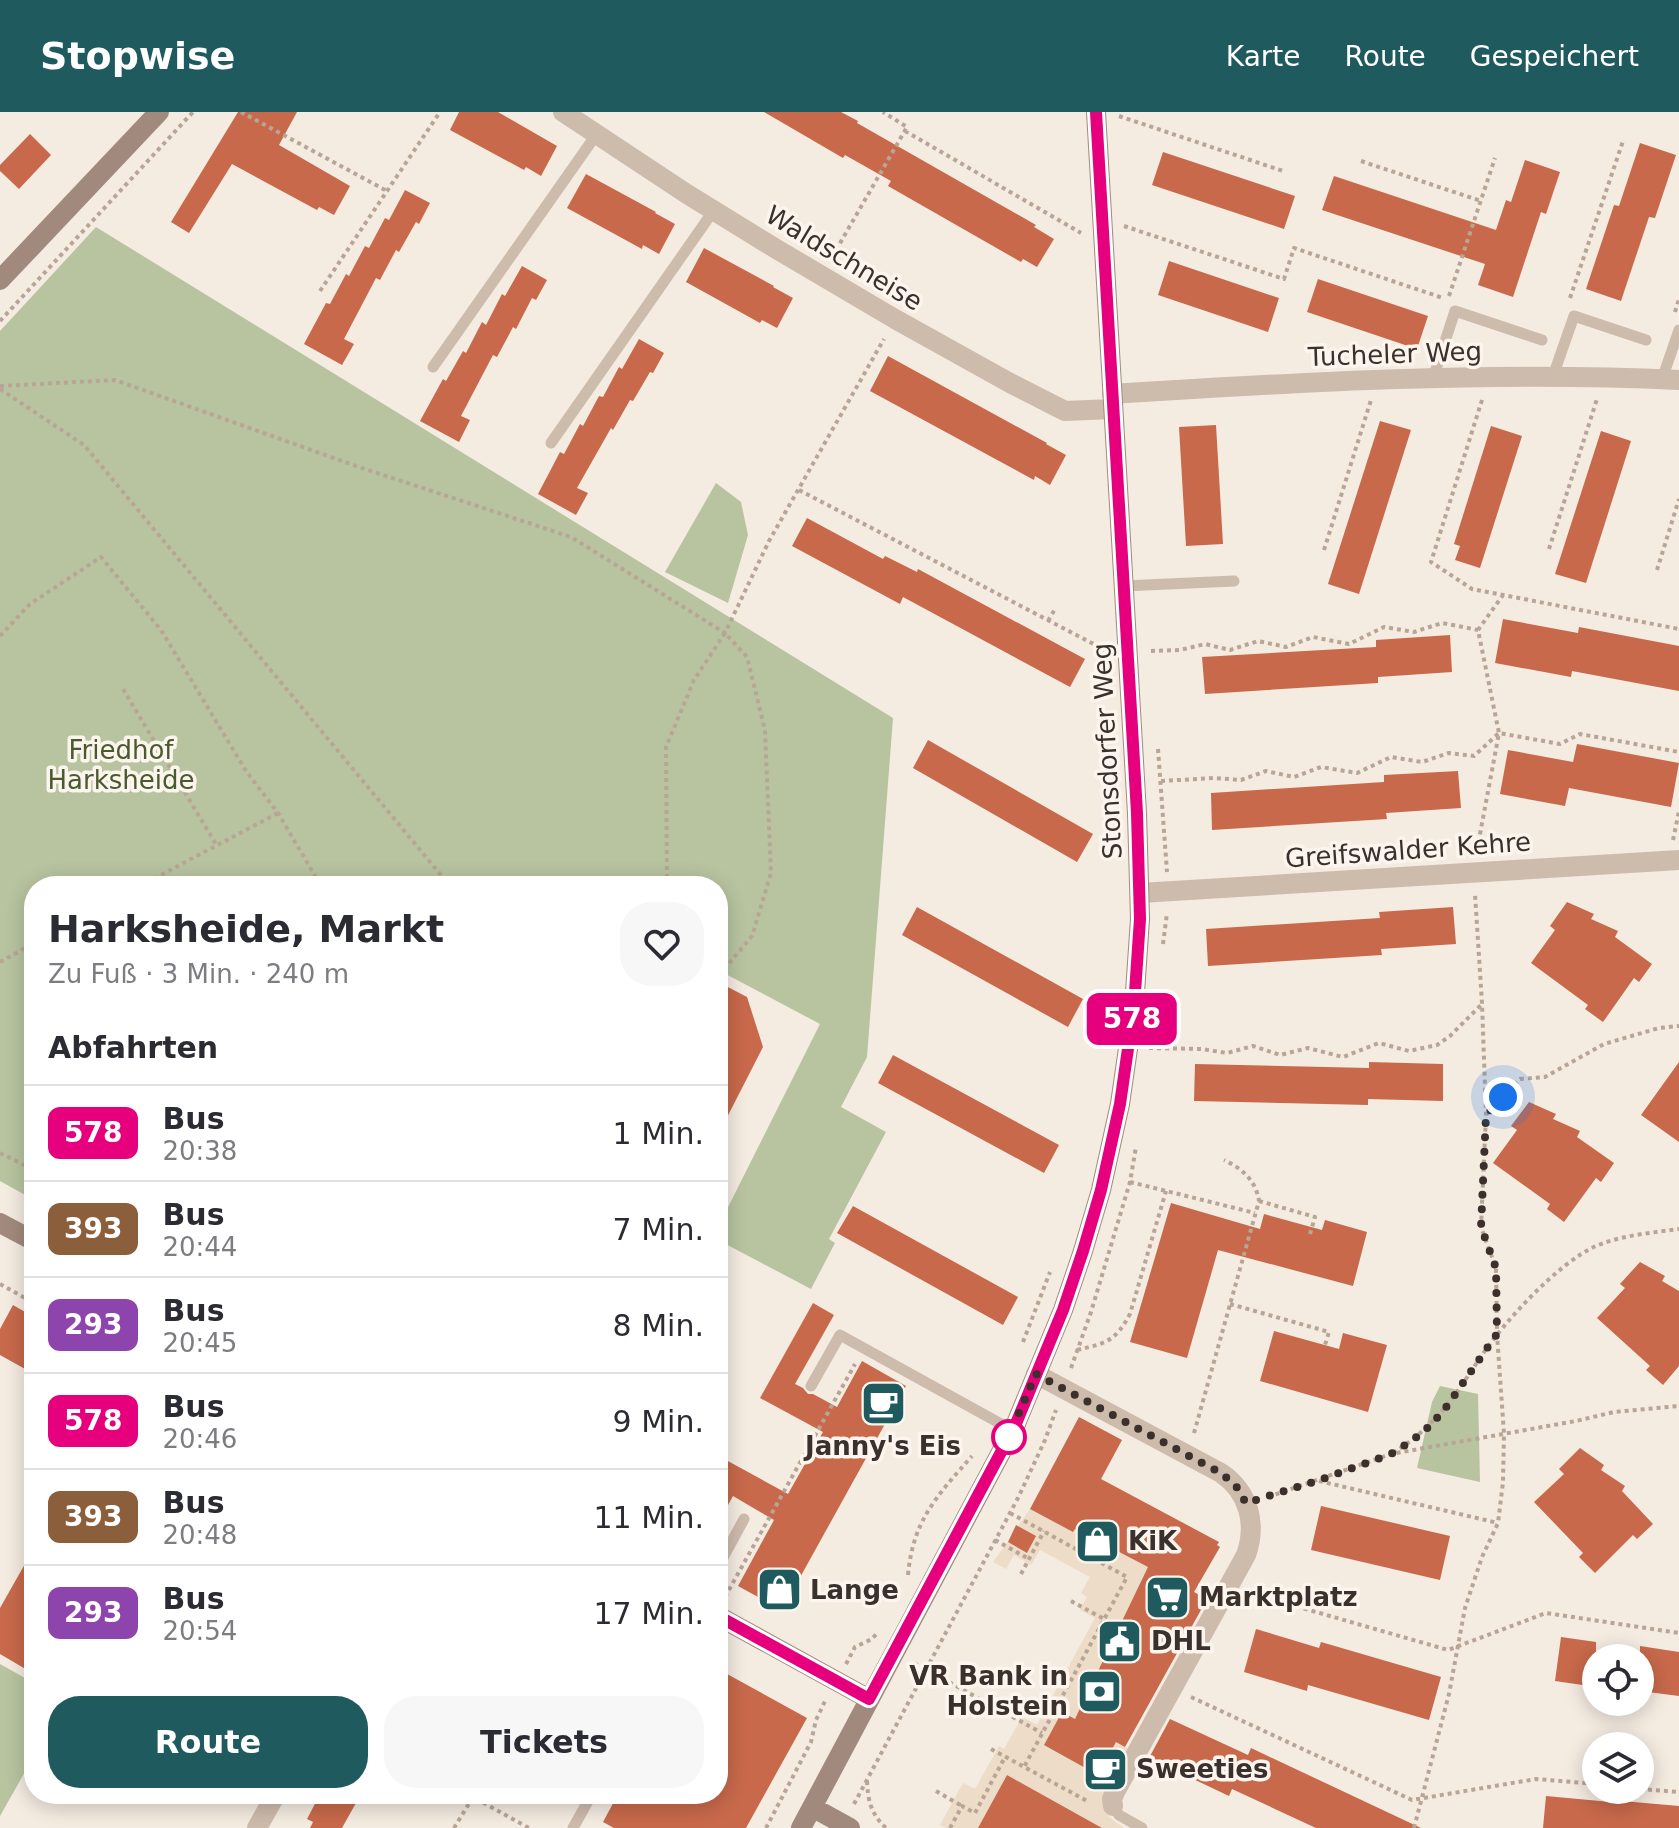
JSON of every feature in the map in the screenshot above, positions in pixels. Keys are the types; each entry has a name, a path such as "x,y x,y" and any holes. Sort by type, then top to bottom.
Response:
{"main road":[{"path":"0,280 159,112"},
{"name":"Stonsdorfer Weg","path":"1036,1374 1083,1251 1112,1142 1134,1007 1140,893 1096,112"},
{"path":"0,1223 24,1236"},
{"path":"801,1828 1012,1430 1036,1374"},
{"path":"728,1621 869,1699"},
{"path":"812,1807 850,1828"}],"street":[{"name":"Waldschneise","path":"563,112 821,276 1061,409 1072,411 1112,402"},
{"name":"Tucheler Weg","path":"1112,402 1378,380 1553,376 1671,379"},
{"name":"Greifswalder Kehre","path":"1140,893 1679,860"},
{"path":"1036,1374 1227,1477 1236,1486 1250,1516 1251,1536 1246,1555 1115,1792 1113,1806"},
{"path":"257,1828 270,1804"}],"lane":[{"path":"433,367 596,135"},
{"path":"551,443 714,210"},
{"path":"1433,378 1455,311 1542,340"},
{"path":"1553,376 1574,316 1646,340"},
{"path":"1671,379 1679,330"},
{"path":"1124,586 1234,581"},
{"path":"811,1386 840,1335 1012,1430"},
{"path":"728,1549 744,1519"},
{"path":"573,1828 586,1804"},
{"path":"1113,1806 1119,1815 1142,1828"}],"path":[{"path":"0,321 193,112"},
{"path":"241,112 387,191"},
{"path":"320,291 440,112"},
{"path":"821,276 907,127 883,112"},
{"path":"1117,112 1117,115 1283,171"},
{"path":"905,131 1086,236"},
{"path":"1568,303 1623,141"},
{"path":"1124,226 1284,279 1294,248 1448,300 1495,158"},
{"path":"1361,161 1481,201"},
{"path":"667,876 666,747 694,680 725,633 769,541 895,319"},
{"path":"1489,377 1431,562 1472,589 1679,629"},
{"path":"1549,549 1604,377"},
{"path":"0,388 115,380 356,466 571,537 725,633 747,657 765,730 771,873 752,936 728,965"},
{"path":"1324,550 1378,380"},
{"path":"0,388 84,445 442,876"},
{"path":"799,490 1112,654"},
{"path":"1657,570 1679,499"},
{"path":"0,636 30,604 101,557 161,630 246,771 278,813 315,876"},
{"path":"1414,1828 1449,1694 1470,1591 1498,1523 1503,1482 1504,1434 1496,1268 1481,1227 1486,1115 1473,872 1499,733 1478,630 1503,595"},
{"path":"1048,621 1055,609"},
{"path":"1150,638 1151,651 1180,650 1205,644 1230,650 1258,641 1286,647 1313,637 1349,644 1384,627 1414,632 1442,623 1478,630"},
{"path":"123,689 217,846"},
{"path":"1499,733 1560,744 1580,734 1679,752"},
{"path":"1161,781 1241,780 1266,771 1294,777 1321,767 1357,773 1391,757 1422,762 1449,753 1474,756 1499,733"},
{"path":"1157,738 1168,891 1163,946"},
{"path":"159,876 278,813"},
{"path":"0,962 24,949"},
{"path":"1148,1061 1149,1048 1227,1053 1253,1046 1280,1055 1308,1048 1343,1057 1379,1043 1409,1051 1437,1045 1482,1003"},
{"path":"1486,1115 1520,1079 1545,1077 1604,1044 1659,1028 1679,1026"},
{"path":"886,1828 870,1808 867,1778 1045,1440 1091,1312 1130,1182 1136,1144"},
{"path":"0,1153 24,1165"},
{"path":"1188,1454 1259,1201 1257,1189 1240,1168 1224,1160"},
{"path":"1130,1182 1255,1213"},
{"path":"1077,1350 1105,1343 1121,1331 1130,1314 1166,1191"},
{"path":"1259,1201 1315,1217 1310,1234"},
{"path":"1391,1454 1413,1440 1439,1415 1516,1312 1575,1258 1614,1240 1679,1229"},
{"path":"1023,1342 1051,1269"},
{"path":"0,1284 24,1297"},
{"path":"1230,1304 1329,1332 1325,1345"},
{"path":"728,1592 863,1348"},
{"path":"1246,1503 1391,1454 1614,1412 1679,1406"},
{"path":"907,1581 914,1540 925,1513 977,1449 992,1420"},
{"path":"1317,1481 1498,1523"},
{"path":"1009,1513 1127,1577 1024,1767"},
{"path":"1021,1574 1044,1531"},
{"path":"995,1540 1029,1559"},
{"path":"1229,1587 1448,1650 1546,1613 1679,1633"},
{"path":"1071,1601 1104,1619"},
{"path":"855,1647 872,1639 880,1629"},
{"path":"925,1670 1042,1733"},
{"path":"1173,1688 1412,1800 1536,1779 1582,1783"},
{"path":"766,1828 811,1742 824,1703"},
{"path":"991,1749 1089,1802"},
{"path":"936,1791 975,1813 1005,1757"},
{"path":"1654,1790 1679,1792"},
{"path":"454,1828 469,1804"},
{"path":"486,1804 529,1828"},
{"path":"950,1828 962,1806"}],"green space":[{"name":"Friedhof Harksheide","path":"96,227 893,718 867,1057 841,1107 886,1132 829,1239 835,1243 811,1289 728,1245 728,1207 820,1024 728,975 728,876 24,876 24,1194 0,1181 0,331"},
{"path":"716,483 741,502 748,535 728,603 665,572"},
{"path":"1440,1386 1478,1394 1480,1482 1417,1468 1432,1402"},
{"path":"0,1664 24,1677 24,1774 0,1816"}],"shaded area":[{"path":"1030,1509 1148,1567 1098,1774 1116,1742 1129,1749 1104,1806 1109,1817 1124,1828 1102,1828 1007,1775 978,1828 946,1828 940,1825 963,1783 975,1789 999,1746 1004,1749 1022,1717 1037,1725 1095,1618 1080,1610 1087,1597 1081,1593 1090,1577 1040,1550 1031,1565 1014,1555 1006,1569 993,1562 1008,1542 1027,1553 1035,1537 1018,1526"}],"building":[{"path":"238,112 297,112 279,145 350,186 334,215 319,207 317,210 232,164 189,233 171,222"},
{"path":"459,112 498,112 557,146 541,176 450,130"},
{"path":"764,112 841,112 1036,225 1034,227 1054,239 1037,267 1023,259 1021,262 888,186 891,181 845,155 843,158"},
{"path":"30,134 51,155 19,189 0,171 0,165"},
{"path":"1640,143 1676,155 1655,218 1649,217 1621,301 1586,289 1614,205 1619,206"},
{"path":"1163,152 1295,196 1284,229 1152,185"},
{"path":"1525,160 1560,172 1546,214 1541,212 1513,297 1478,285 1485,264 1322,210 1334,176 1496,230 1506,200 1511,202"},
{"path":"586,174 675,224 659,254 643,245 642,249 567,208"},
{"path":"405,190 430,203 399,252 396,250 380,280 376,278 344,339 354,344 342,365 304,344 326,303 330,304 365,246 369,248 385,218 389,220"},
{"path":"704,248 793,298 777,328 762,320 760,323 686,282"},
{"path":"1169,261 1279,298 1268,332 1158,295"},
{"path":"522,266 547,280 536,300 532,298 516,329 513,327 497,357 493,355 461,416 470,420 459,442 420,421 443,379 446,381 463,351 466,353 482,322 486,325 502,294 505,296"},
{"path":"1318,279 1428,316 1417,349 1307,312"},
{"path":"639,339 664,353 613,430 611,428 577,488 588,493 576,515 538,494 560,452 564,454 580,424 583,426 599,396 603,397"},
{"path":"888,356 1066,455 1050,485 1035,476 1034,480 870,391"},
{"path":"1380,421 1411,430 1359,594 1328,584"},
{"path":"1216,425 1223,544 1186,546 1179,427"},
{"path":"1491,426 1522,436 1480,568 1455,560 1460,546 1454,544"},
{"path":"1601,431 1631,441 1586,583 1555,574"},
{"path":"807,518 883,559 885,556 917,572 918,569 1085,659 1070,687 903,597 900,604 792,546"},
{"path":"1503,619 1578,633 1579,627 1679,646 1679,691 1572,671 1571,677 1495,663"},
{"path":"1450,635 1452,672 1378,677 1378,683 1205,694 1202,657 1376,647 1376,640"},
{"path":"928,740 1093,834 1077,862 913,768"},
{"path":"1577,744 1679,763 1671,807 1569,788 1565,806 1500,794 1508,750 1573,762"},
{"path":"1458,771 1461,808 1386,813 1387,819 1212,830 1211,793 1384,782 1384,775"},
{"path":"1567,902 1594,914 1591,919 1618,931 1615,937 1652,964 1639,982 1634,978 1603,1022 1585,1009 1588,1005 1531,963 1555,930 1550,926"},
{"path":"917,907 1083,999 1068,1027 902,935"},
{"path":"1453,907 1456,944 1381,949 1382,955 1208,966 1206,929 1380,918 1379,912"},
{"path":"728,987 747,997 763,1047 728,1115"},
{"path":"893,1055 1059,1145 1044,1173 878,1083"},
{"path":"1369,1062 1443,1064 1443,1101 1368,1099 1368,1105 1194,1101 1195,1064 1369,1068"},
{"path":"1679,1062 1679,1142 1641,1115"},
{"path":"1529,1102 1556,1114 1553,1119 1580,1131 1577,1137 1614,1163 1601,1182 1596,1178 1564,1222 1547,1209 1550,1204 1493,1163 1517,1130 1511,1126"},
{"path":"1171,1203 1260,1229 1264,1214 1322,1230 1325,1220 1367,1232 1353,1286 1218,1250 1187,1358 1130,1342"},
{"path":"853,1206 1018,1297 1003,1325 837,1233"},
{"path":"1640,1262 1665,1276 1662,1281 1679,1291 1679,1366 1663,1385 1646,1370 1650,1366 1597,1318 1625,1288 1620,1284"},
{"path":"813,1303 834,1315 795,1384 808,1394 837,1407 862,1361 906,1386 782,1610 738,1586 774,1520 733,1496 728,1505 728,1461 788,1494 823,1432 760,1398"},
{"path":"13,1305 24,1311 24,1368 0,1355 0,1329"},
{"path":"1274,1331 1339,1349 1343,1333 1387,1345 1368,1412 1260,1381"},
{"name":"Marktplatz","path":"1079,1417 1122,1440 1101,1479 1219,1542 1217,1545 1220,1547 1194,1592 1207,1599 1125,1747 1116,1742 1098,1775 1044,1745 1062,1712 1075,1719 1148,1567 1030,1509"},
{"path":"1580,1448 1604,1465 1601,1470 1625,1486 1622,1491 1653,1524 1637,1539 1633,1535 1595,1573 1579,1557 1583,1553 1534,1502 1564,1474 1559,1469"},
{"path":"1321,1506 1450,1536 1440,1580 1311,1550"},
{"path":"1016,1525 1036,1536 1027,1553 1008,1542"},
{"path":"24,1566 24,1668 0,1654 0,1608"},
{"path":"1256,1629 1319,1648 1321,1642 1441,1677 1429,1720 1308,1685 1307,1691 1244,1672"},
{"path":"1561,1637 1596,1642 1582,1644 1582,1685 1555,1681"},
{"path":"1654,1648 1679,1652 1679,1696 1654,1693"},
{"path":"728,1675 807,1718 746,1828 614,1828 603,1822 613,1804 728,1804"},
{"path":"1170,1719 1248,1755 1251,1748 1421,1828 1316,1828 1232,1789 1229,1796 1149,1758"},
{"path":"1007,1775 1102,1828 978,1828"},
{"path":"1546,1796 1582,1799 1582,1804 1679,1806 1679,1828 1543,1828"},
{"path":"315,1804 355,1804 342,1828 310,1828 313,1822 307,1819"}],"bus line":[{"name":"578","path":"728,1621 869,1699 1015,1426 1063,1310 1101,1190 1120,1104 1134,1007 1140,893 1096,112"}],"place":[{"name":"Janny's Eis","path":"883,1403"},
{"name":"KiK","path":"1097,1541"},
{"name":"Lange","path":"779,1590"},
{"name":"Marktplatz","path":"1168,1597"},
{"name":"DHL","path":"1120,1641"},
{"name":"VR Bank in Holstein","path":"1099,1691"},
{"name":"Sweeties","path":"1105,1769"}],"route":[{"path":"1009,1437 1036,1374 1221,1473 1236,1486 1246,1503 1391,1454 1413,1440 1447,1406 1497,1334 1496,1268 1481,1227 1486,1115 1503,1097"}]}
